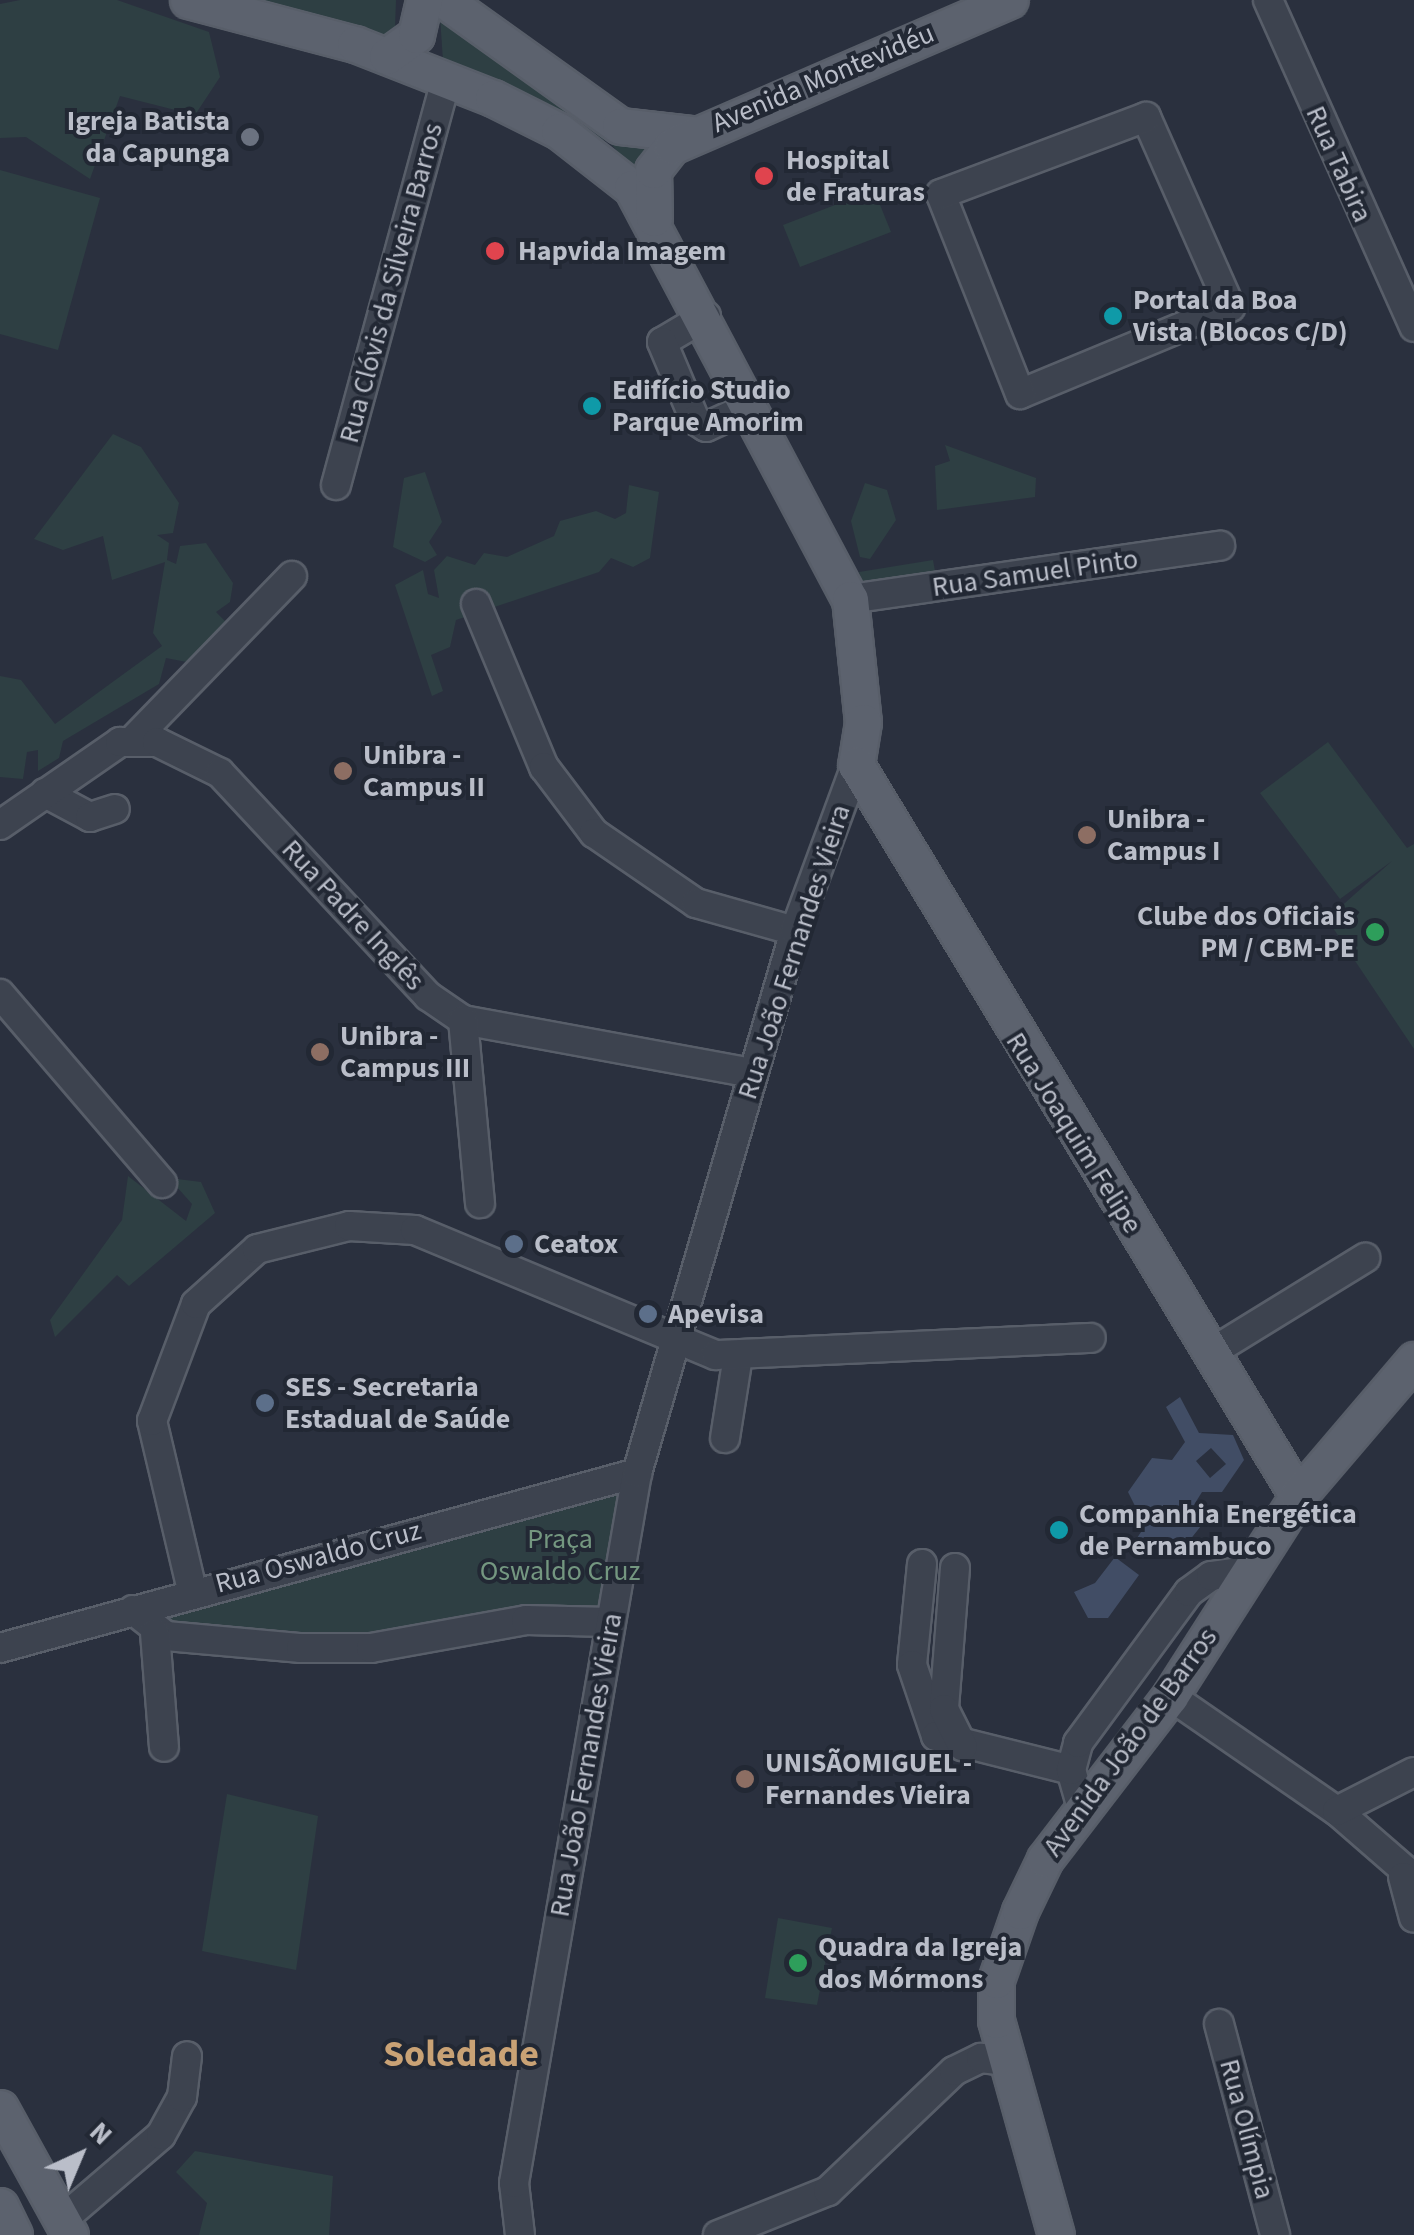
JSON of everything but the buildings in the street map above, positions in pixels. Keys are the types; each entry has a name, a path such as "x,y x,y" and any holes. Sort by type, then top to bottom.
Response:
{"main road":[{"name":"Rua João Fernandes Vieira","path":"188,0 387,56 559,131 611,168 654,218 850,599 862,722 856,766"},
{"path":"387,56 416,35 424,0"},
{"name":"Avenida Montevidéu","path":"444,0 620,126 691,134"},
{"name":"Avenida Montevidéu","path":"654,218 653,170 691,134 1010,0"},
{"name":"Rua Joaquim Felipe","path":"856,766 990,999 1298,1496"},
{"name":"Avenida João de Barros","path":"1056,2235 1004,2060 996,1980 1044,1859 1170,1696 1298,1496 1414,1360"},
{"path":"0,2108 66,2228"},
{"path":"0,2206 14,2235"}],"street":[{"name":"Rua Tabira","path":"1268,0 1414,327"},
{"name":"Rua Clóvis da Silveira Barros","path":"336,485 446,81"},
{"path":"1146,117 1230,307 1020,394 941,194 1146,117"},
{"path":"706,316 661,349 695,420 706,427 752,406"},
{"name":"Rua Samuel Pinto","path":"850,599 1220,546"},
{"path":"0,825 134,739 292,576"},
{"path":"476,604 544,767 594,832 696,903 795,931"},
{"name":"Rua Padre Inglês","path":"134,739 220,773 428,996 462,1020 753,1073"},
{"name":"Rua João Fernandes Vieira","path":"520,2235 514,2183 638,1473 795,931 856,766"},
{"path":"45,793 90,817 115,808"},
{"path":"0,994 162,1183"},
{"path":"462,1020 480,1204"},
{"path":"192,1590 152,1420 196,1304 257,1249 349,1226 415,1230 648,1322 676,1343 738,1356 1091,1338"},
{"path":"1212,1352 1366,1258"},
{"path":"725,1438 738,1356"},
{"name":"Rua Oswaldo Cruz","path":"0,1648 192,1590 638,1473"},
{"path":"922,1564 915,1691 936,1736 963,1747 1070,1770"},
{"path":"955,1568 944,1708 963,1747"},
{"path":"1082,1808 1070,1770 1078,1744 1189,1592 1211,1576 1248,1571"},
{"path":"133,1610 155,1632 164,1747"},
{"path":"155,1632 371,1648 526,1620 610,1622"},
{"path":"1170,1696 1338,1811 1409,1878 1414,1918"},
{"path":"1338,1811 1414,1772"},
{"name":"Rua Olímpia","path":"1219,2024 1275,2235"},
{"path":"66,2228 161,2134 182,2098 188,2056"},
{"path":"718,2235 828,2191 954,2071 981,2058 1004,2060"}],"green space":[{"path":"20,0 117,0 209,32 220,77 195,115 120,96 90,179 26,137 0,138 0,4"},
{"path":"246,0 396,0 395,27 383,36"},
{"path":"439,1 673,140 646,183 610,143 443,61"},
{"path":"0,170 100,198 58,350 0,334"},
{"path":"874,190 891,232 800,267 783,225"},
{"path":"113,434 141,447 179,503 173,533 157,535 169,543 167,560 176,564 180,546 206,543 233,583 230,602 216,612 230,626 197,664 166,658 159,684 63,741 59,758 38,771 38,750 27,752 23,779 0,777 0,676 21,680 55,724 162,646 153,633 165,562 112,580 103,536 63,550 34,539"},
{"path":"945,445 1036,478 1035,497 937,510 935,466 950,461"},
{"path":"425,472 442,522 429,542 437,555 425,562 393,547 404,478"},
{"path":"865,483 887,490 896,520 870,559 860,557 851,521"},
{"path":"629,485 659,492 650,558 633,567 611,558 599,572 456,620 450,647 431,655 443,691 432,696 395,585 423,570 428,594 439,598 434,570 447,556 475,565 484,553 507,557 554,536 560,521 596,511 615,519 626,513"},
{"path":"933,560 936,577 866,592 859,572"},
{"path":"1328,742 1407,848 1414,844 1414,1049 1327,919 1392,861 1340,899 1260,793"},
{"path":"128,1176 186,1221 192,1204 169,1178 201,1182 215,1213 129,1286 117,1275 55,1337 50,1320 122,1220"},
{"name":"Praça Oswaldo Cruz","path":"621,1490 607,1608 373,1637 169,1632 148,1612"},
{"path":"227,1794 318,1816 296,1970 202,1951"},
{"name":"Quadra da Igreja dos Mórmons","path":"778,1918 832,1928 817,2005 765,1998"},
{"path":"195,2151 333,2176 329,2235 199,2235 207,2203 176,2172"}],"water":[{"path":"1180,1397 1199,1433 1233,1435 1244,1460 1222,1492 1202,1492 1192,1508 1201,1526 1189,1541 1166,1542 1156,1556 1135,1541 1145,1526 1128,1492 1152,1458 1172,1460 1185,1442 1166,1407","holes":["1211,1448 1226,1464 1210,1478 1196,1461"]},
{"path":"1115,1557 1139,1575 1108,1618 1088,1618 1074,1592 1095,1583"}],"place":[{"name":"Igreja Batista da Capunga","path":"250,137"},
{"name":"Hospital de Fraturas","path":"764,176"},
{"name":"Hapvida Imagem","path":"495,251"},
{"name":"Portal da Boa Vista (Blocos C/D)","path":"1113,316"},
{"name":"Edifício Studio Parque Amorim","path":"592,406"},
{"name":"Unibra - Campus II","path":"343,771"},
{"name":"Unibra - Campus I","path":"1087,835"},
{"name":"Clube dos Oficiais PM / CBM-PE","path":"1375,932"},
{"name":"Unibra - Campus III","path":"320,1052"},
{"name":"Ceatox","path":"514,1244"},
{"name":"Apevisa","path":"648,1314"},
{"name":"SES - Secretaria Estadual de Saúde","path":"265,1403"},
{"name":"Companhia Energética de Pernambuco","path":"1059,1530"},
{"name":"UNISÃOMIGUEL - Fernandes Vieira","path":"745,1779"},
{"name":"Quadra da Igreja dos Mórmons","path":"798,1963"}],"district":[{"name":"Soledade","path":"461,2055"}]}
